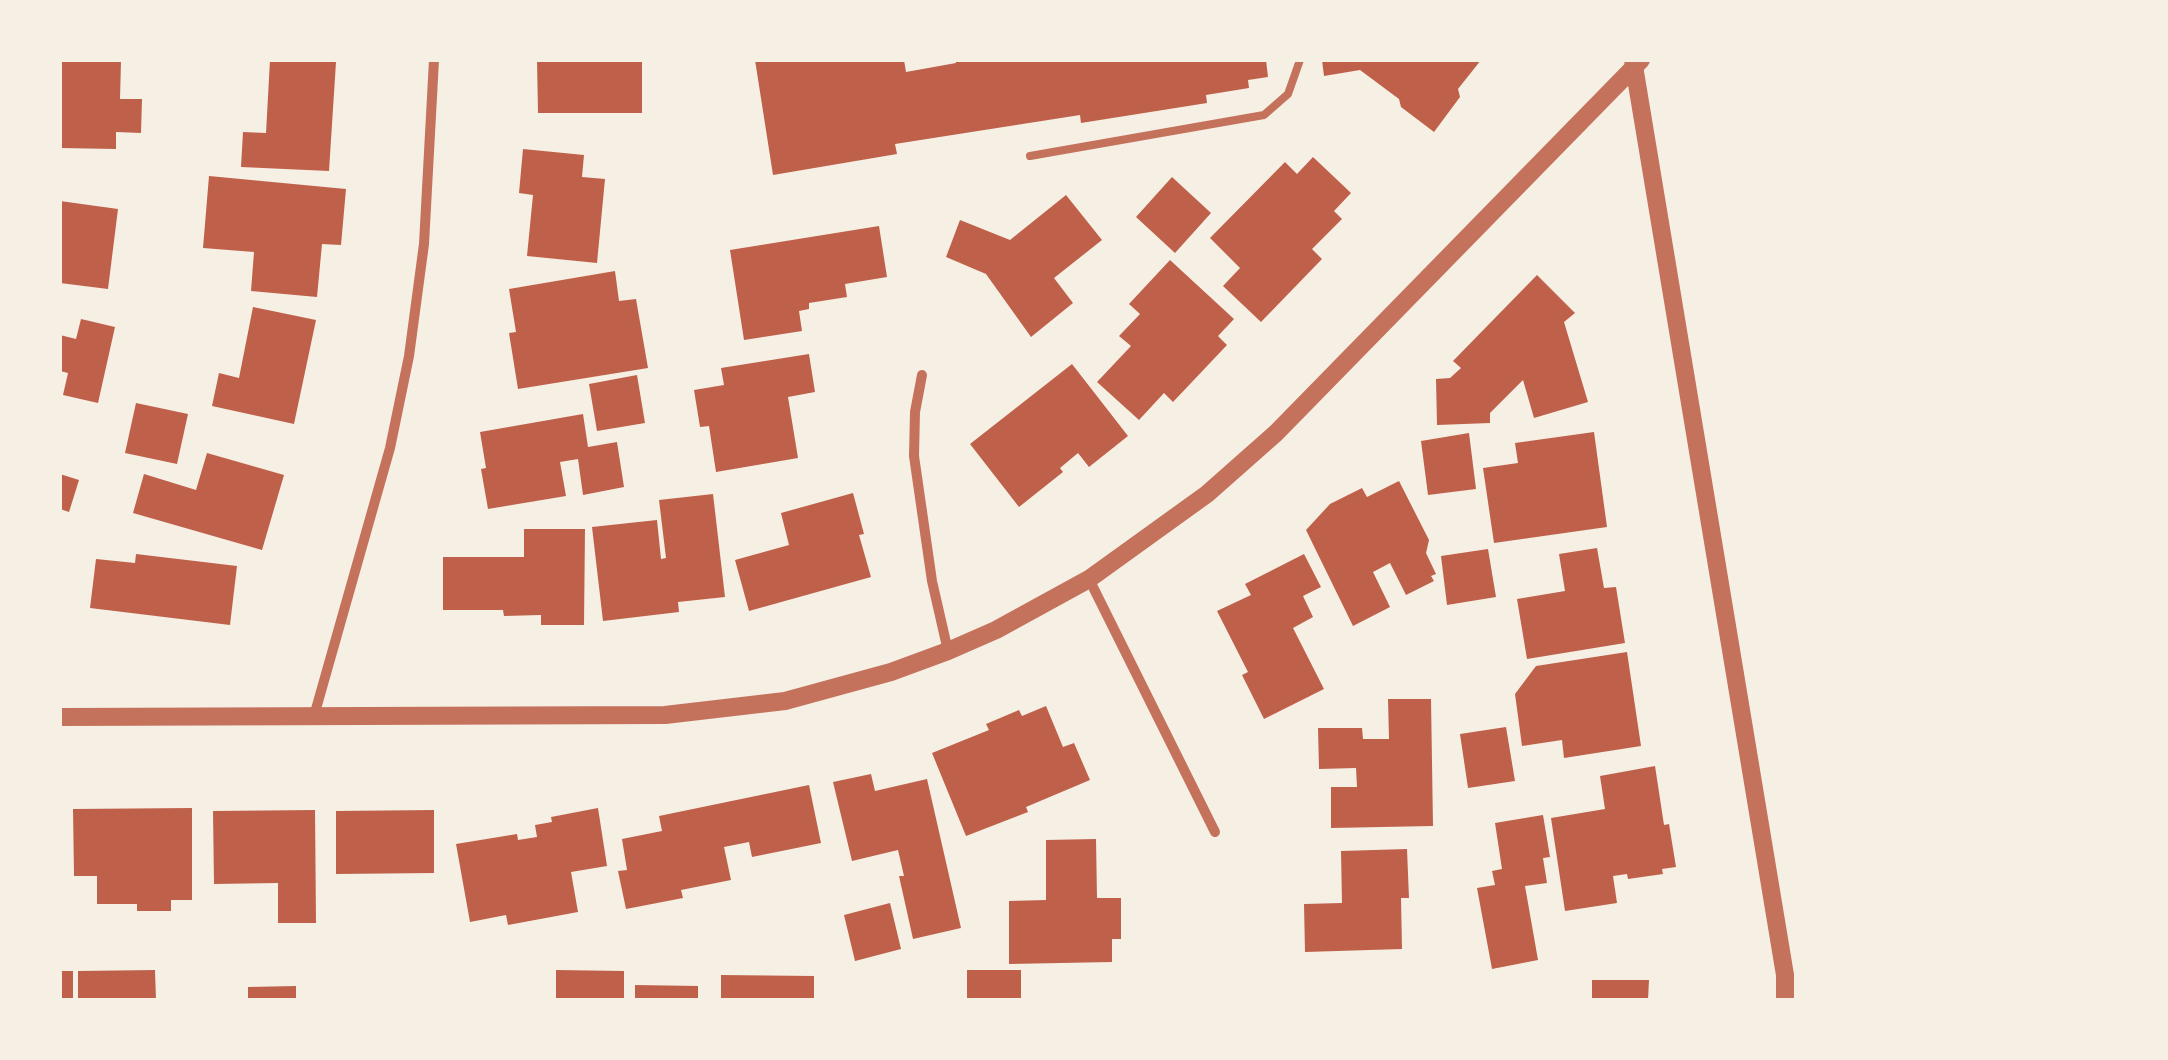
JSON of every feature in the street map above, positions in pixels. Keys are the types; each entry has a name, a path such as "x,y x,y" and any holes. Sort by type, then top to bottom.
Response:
{"street":[{"path":"314,716 390,448 410,356 424,244 434,60"},
{"path":"60,717 601,716 727,709 844,686 948,651 1045,605 1089,579 1207,494 1276,433 1636,62"},
{"path":"1636,62 1786,975 1785,1000"},
{"path":"922,375 915,412 914,456 930,566 948,651"},
{"path":"1089,579 1215,832"}],"lane":[{"path":"1030,156 1264,115 1288,94 1300,60"}],"building":[{"path":"60,60 121,61 120,99 142,99 141,133 116,132 116,149 60,148"},
{"path":"270,60 336,62 329,171 241,167 243,132 266,133"},
{"path":"537,60 642,60 642,113 538,113"},
{"path":"755,60 904,60 906,72 956,63 955,60 1266,60 1268,77 1248,80 1249,88 1206,95 1207,103 1081,123 1080,115 895,144 897,154 773,175"},
{"path":"1322,60 1481,60 1458,89 1460,97 1434,132 1360,70 1324,76"},
{"path":"523,149 584,155 582,177 605,179 597,263 527,256 533,195 519,193"},
{"path":"1313,157 1351,193 1334,211 1342,219 1312,249 1322,259 1261,322 1223,286 1240,268 1210,238 1285,162 1297,174"},
{"path":"209,176 346,189 341,245 322,244 317,297 251,291 254,252 203,248"},
{"path":"1172,177 1211,213 1175,253 1136,217"},
{"path":"1066,195 1102,240 1054,278 1073,303 1031,337 986,274 946,257 960,220 1010,240"},
{"path":"60,201 118,209 108,289 60,283"},
{"path":"879,226 887,277 845,284 847,297 809,303 809,309 799,311 802,331 744,340 730,250"},
{"path":"1170,260 1234,319 1218,336 1227,345 1173,402 1164,393 1139,420 1097,382 1131,346 1119,336 1140,314 1129,304"},
{"path":"615,271 619,301 636,299 648,368 518,389 509,333 516,332 509,289"},
{"path":"1537,275 1575,313 1564,322 1588,402 1534,418 1523,380 1490,413 1490,423 1437,425 1436,379 1450,378 1461,368 1453,361"},
{"path":"253,307 316,320 294,424 212,406 219,373 239,378"},
{"path":"81,319 115,327 98,403 63,395 68,373 60,371 60,335 76,339"},
{"path":"809,354 815,392 788,397 798,458 716,472 709,426 700,427 694,390 724,385 721,368"},
{"path":"1072,364 1128,436 1089,467 1078,453 1060,468 1063,472 1019,507 970,444"},
{"path":"637,375 645,423 597,431 589,384"},
{"path":"136,403 188,414 177,464 125,453"},
{"path":"583,414 588,447 617,442 624,487 583,495 578,459 560,462 566,496 488,509 480,432"},
{"path":"1594,432 1607,527 1494,543 1483,468 1518,463 1515,443"},
{"path":"1469,433 1476,489 1428,495 1421,441"},
{"path":"207,453 284,475 262,550 133,513 144,474 196,490"},
{"path":"60,474 79,480 69,512 60,509"},
{"path":"1399,481 1429,540 1426,553 1436,574 1431,576 1434,581 1406,595 1390,563 1373,572 1390,607 1353,626 1306,530 1330,504 1362,488 1367,497"},
{"path":"853,493 871,577 749,611 735,560 789,545 781,513"},
{"path":"713,494 725,597 678,602 679,612 603,621 592,527 657,520 661,559 666,558 659,500"},
{"path":"524,529 585,529 584,625 541,625 541,615 504,616 503,610 443,610 443,557 524,557"},
{"path":"1597,548 1604,588 1616,587 1625,643 1527,659 1517,599 1565,591 1559,554"},
{"path":"1488,549 1496,597 1447,605 1441,556"},
{"path":"136,554 237,566 230,625 90,608 96,559 135,563"},
{"path":"1304,554 1321,587 1303,596 1313,617 1293,628 1324,689 1264,719 1242,675 1248,672 1217,611 1251,595 1245,584"},
{"path":"1627,652 1641,746 1564,758 1562,740 1522,746 1515,694 1536,666"},
{"path":"1388,699 1431,699 1433,826 1331,828 1331,787 1357,787 1356,768 1319,769 1318,728 1362,728 1363,739 1389,739"},
{"path":"1046,706 1063,747 1074,743 1090,780 1026,807 1028,812 966,836 932,753 989,730 986,724 1019,710 1022,716"},
{"path":"1506,727 1515,781 1468,788 1460,734"},
{"path":"1655,766 1664,825 1669,824 1676,867 1662,869 1663,874 1628,879 1627,874 1613,876 1617,903 1565,911 1551,818 1605,809 1600,776"},
{"path":"871,774 875,791 927,779 961,928 913,939 899,876 904,876 898,850 852,861 833,782"},
{"path":"809,785 821,843 752,857 749,842 724,847 731,880 681,890 683,898 626,909 618,871 627,870 622,839 662,831 659,816"},
{"path":"192,808 192,900 171,900 171,911 137,911 137,904 97,904 97,876 74,876 73,809"},
{"path":"598,808 607,866 571,872 578,912 508,925 506,915 470,922 456,844 517,834 518,840 537,837 535,825 552,822 551,817"},
{"path":"315,810 316,923 278,923 278,883 214,884 213,811"},
{"path":"434,810 434,873 336,874 336,811"},
{"path":"1543,815 1550,857 1543,858 1547,883 1525,886 1538,960 1492,969 1477,888 1495,885 1492,871 1502,869 1495,823"},
{"path":"1096,839 1097,898 1121,898 1121,939 1112,939 1112,962 1009,964 1009,901 1046,900 1046,840"},
{"path":"1407,849 1409,898 1401,898 1402,949 1305,952 1304,904 1342,903 1341,851"},
{"path":"890,903 901,949 855,961 844,915"},
{"path":"155,970 156,1000 78,1000 78,971"},
{"path":"556,970 624,971 624,1000 556,1000"},
{"path":"967,970 1021,970 1021,1000 967,1000"},
{"path":"60,971 73,971 73,1000 60,1000"},
{"path":"721,975 814,976 814,1000 721,1000"},
{"path":"1592,980 1649,980 1648,1000 1592,1000"},
{"path":"635,985 698,986 698,1000 635,1000"},
{"path":"296,986 296,1000 248,1000 248,987"}]}
